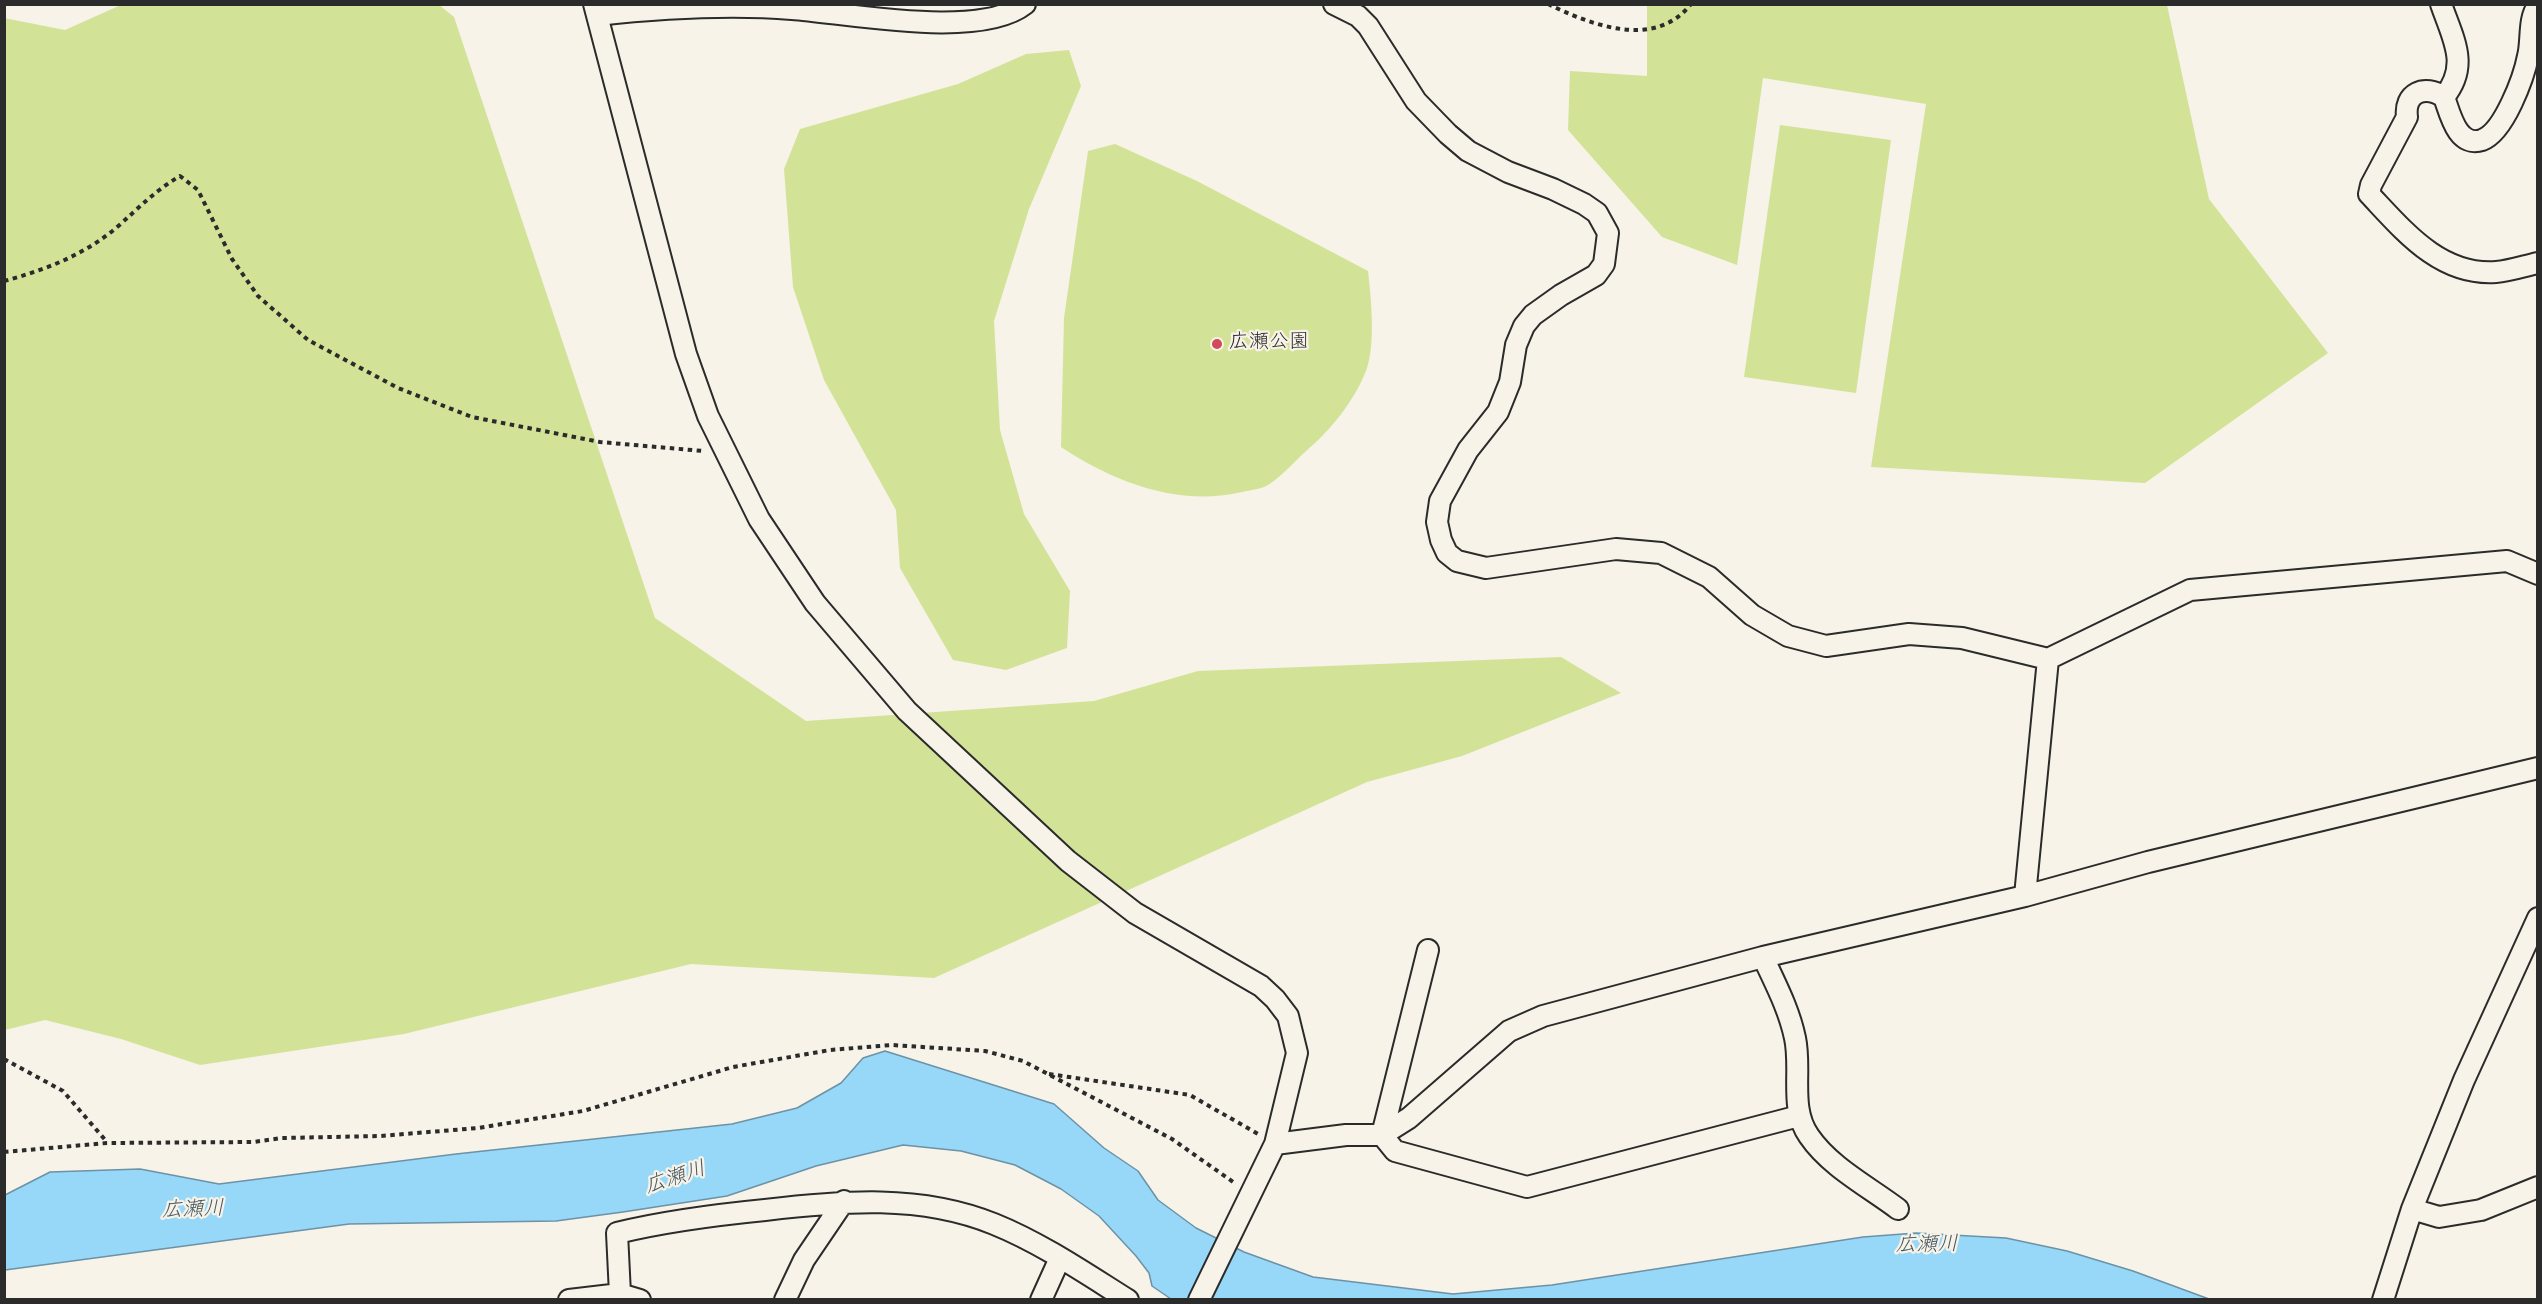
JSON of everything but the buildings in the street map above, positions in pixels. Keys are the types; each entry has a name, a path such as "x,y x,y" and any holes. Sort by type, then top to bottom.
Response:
{"street":[{"path":"1025,4 988,20 939,21 850,16 792,9 670,6 595,10 686,354 708,416 759,519 815,603 907,711 1068,861 1135,913 1261,987 1275,999 1288,1016 1297,1053 1275,1144 1200,1299"},
{"path":"1334,4 1358,16 1368,26 1416,101 1468,151 1508,172 1584,204 1598,213 1608,233 1604,264 1596,275 1561,295 1533,315 1524,326 1516,345 1510,382 1498,412 1468,450 1440,501 1437,522 1447,553 1467,566 1486,568 1616,549 1661,553 1708,577 1752,615 1788,636 1826,646 1909,634 1962,638 2048,658 2190,590 2507,561 2538,574"},
{"path":"2441,4 2458,57 2455,83 2444,96"},
{"path":"2538,6 2535,9 2529,55 2520,84 2499,125 2490,135 2473,141 2464,138 2457,131 2444,96 2426,89 2416,92 2409,99 2406,108 2407,117 2369,194 2419,247 2445,262 2472,272 2497,272 2538,263"},
{"path":"2025,896 2048,658"},
{"path":"1275,1144 1346,1135 1382,1135 1409,1118 1509,1031 1543,1016 1763,957 2025,896 2160,859 2538,768"},
{"path":"2384,1299 2412,1209 2464,1080 2538,918"},
{"path":"1382,1135 1428,950"},
{"path":"1763,957 1785,1002 1796,1040 1799,1116 1809,1136 1830,1158 1898,1209"},
{"path":"1382,1135 1395,1151 1527,1187 1799,1116"},
{"path":"2412,1209 2439,1217 2481,1210 2538,1187"},
{"path":"785,1299 804,1260 844,1201"},
{"path":"620,1294 617,1233 673,1219 844,1201 904,1202 950,1210 994,1224 1060,1258 1128,1299"},
{"path":"1041,1299 1060,1258"},
{"path":"569,1299 620,1294 640,1299"}],"path":[{"path":"1548,4 1582,21 1614,28 1655,30 1685,12 1691,4"},
{"path":"4,281 34,273 80,254 115,229 155,190 180,176 198,190 232,259 258,296 308,340 398,388 472,417 600,442 725,453"},
{"path":"4,1152 107,1143 253,1142 282,1138 380,1136 478,1128 583,1111 733,1067 830,1050 892,1045 985,1051 1023,1061 1172,1139 1243,1188"},
{"path":"4,1059 63,1091 107,1143"},
{"path":"1046,1074 1190,1095 1275,1144"}],"green space":[{"path":"123,4 438,4 454,17 655,618 806,721 1094,701 1198,671 1561,657 1621,693 1462,756 1367,782 934,978 691,964 404,1034 200,1065 121,1039 45,1020 5,1030 4,18 65,30"},
{"path":"1647,5 2167,5 2209,199 2328,353 2145,483 1871,467 1926,104 1763,78 1737,265 1662,237 1568,130 1570,71 1647,76"},
{"path":"1069,50 1081,86 1029,209 994,321 1000,430 1024,514 1070,591 1067,648 1006,670 953,660 900,568 896,510 824,380 793,287 784,169 800,129 958,84 1026,54"},
{"path":"1780,125 1891,140 1856,393 1744,377"},
{"name":"広瀬公園","path":"1115,144 1197,181 1368,271 1372,335 1369,360 1361,382 1341,414 1324,434 1283,473 1265,486 1218,496 1171,494 1125,481 1081,460 1061,447 1064,318 1088,151"}],"water":[{"name":"広瀬川","path":"885,1051 1054,1104 1104,1148 1138,1171 1158,1200 1196,1228 1244,1252 1313,1277 1453,1294 1552,1285 1863,1237 1916,1233 2006,1238 2067,1251 2133,1271 2209,1299 1171,1299 1152,1286 1149,1273 1099,1216 1061,1189 1015,1165 961,1151 903,1145 816,1166 727,1196 623,1212 556,1221 349,1224 5,1270 5,1195 50,1172 140,1169 219,1184 456,1154 732,1124 797,1108 841,1083 863,1058"}],"place":[{"name":"広瀬公園","path":"1217,344"}]}
